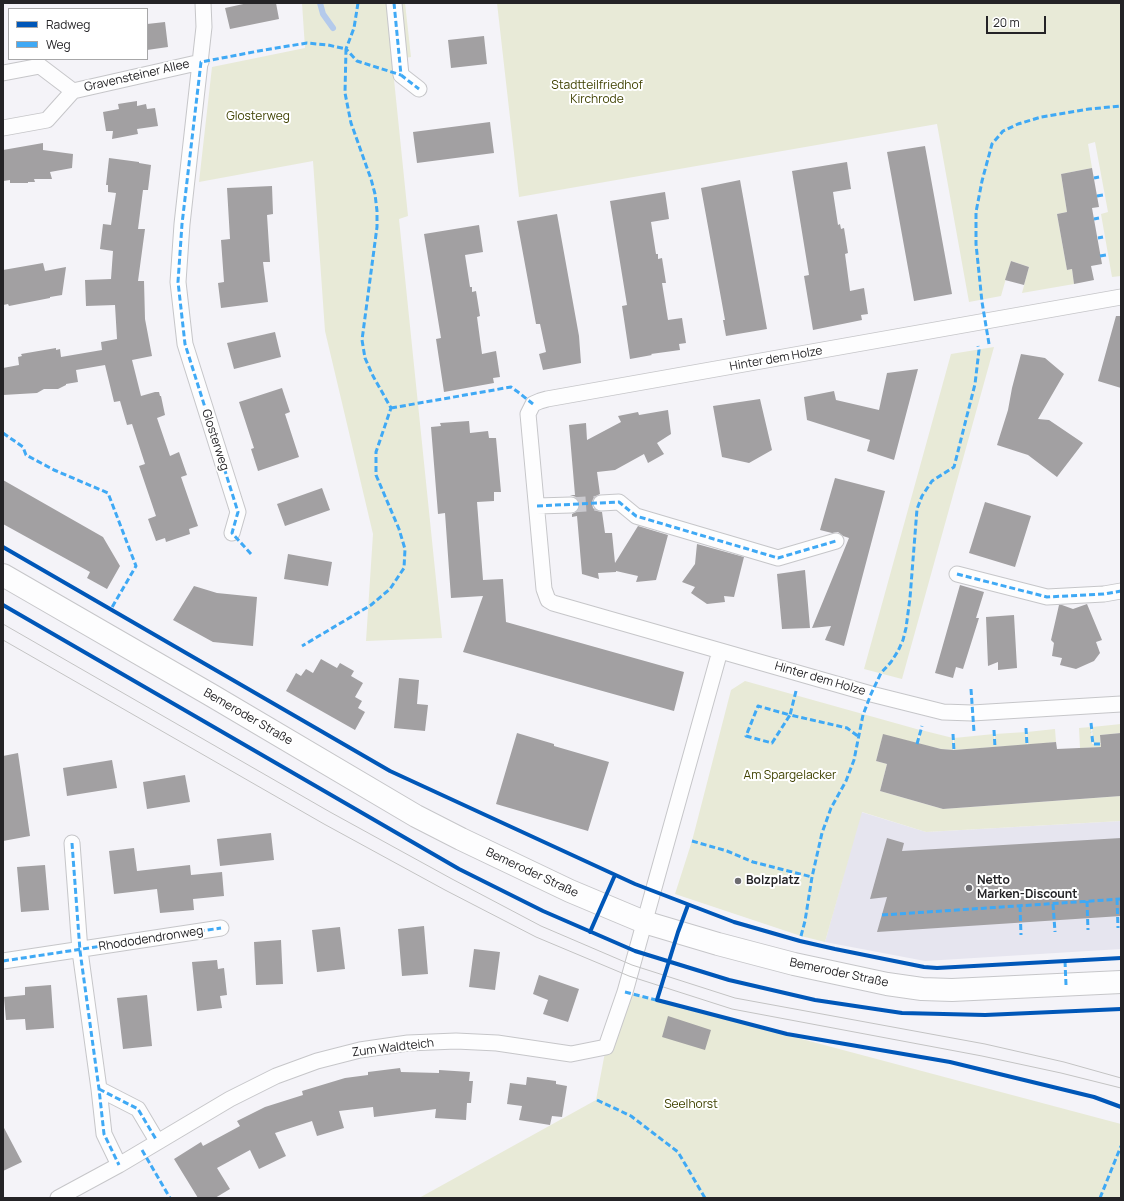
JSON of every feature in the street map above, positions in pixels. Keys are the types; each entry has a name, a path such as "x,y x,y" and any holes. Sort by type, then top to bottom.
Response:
{"main road":[{"name":"Bemeroder Straße","path":"3,575 416,816 570,891 644,922 718,944 794,964 887,984 922,989 952,990 1121,982"}],"street":[{"name":"Glosterweg","path":"203,3 204,27 201,62 182,224 178,282 184,344 238,512 232,533"},
{"path":"394,3 401,75 419,89"},
{"name":"Gravensteiner Allee","path":"3,128 47,120 73,91 201,62"},
{"name":"Gravensteiner Allee","path":"3,73 40,66 73,91"},
{"name":"Hinter dem Holze","path":"1121,297 540,401 533,404 528,414 544,589 548,600 553,603 720,652 801,673 871,694 943,712 972,713 1121,704"},
{"path":"601,503 619,502 636,516 778,558 836,541"},
{"path":"537,506 571,505"},
{"path":"957,574 1047,597 1104,594 1121,591"},
{"path":"644,922 720,652"},
{"path":"72,843 80,950 104,1134 119,1165"},
{"name":"Zum Waldteich","path":"58,1198 119,1165 230,1099 276,1076 316,1061 360,1050 408,1043 456,1041 497,1043 571,1054 606,1047 625,992 644,922"},
{"name":"Rhododendronweg","path":"3,962 221,928"},
{"path":"99,1089 138,1109 157,1142"}],"shaded area":[{"path":"861,812 926,832 1121,821 1121,949 925,961 825,942"}],"green space":[{"path":"302,3 405,3 411,57 392,60 408,216 399,219 442,638 366,641 373,534 325,331 313,161 199,182 212,67 305,48"},
{"name":"Stadtteilfriedhof Kirchrode","path":"497,3 1121,3 1121,276 1112,277 1101,214 1108,212 1095,142 1088,144 1092,168 1061,174 1067,212 1057,214 1067,270 1072,269 1074,284 1022,293 1029,267 1011,261 1001,296 969,302 937,124 519,197"},
{"path":"994,347 902,679 864,669 951,354"},
{"name":"Am Spargelacker","path":"745,681 920,730 917,743 883,735 876,761 887,764 880,791 943,809 1121,796 1121,821 926,832 862,812 825,942 801,936 675,894 692,841 731,690"},
{"path":"1121,724 1121,733 1100,735 1101,743 1093,743 1092,727"},
{"path":"1091,727 1092,744 1101,744 1101,747 1080,748 1079,728"},
{"path":"1055,729 1056,742 1028,745 1027,732"},
{"path":"921,730 953,738 953,750 918,744"},
{"path":"1026,732 1027,745 995,747 995,734"},
{"path":"994,734 995,747 954,750 954,738"},
{"name":"Seelhorst","path":"625,992 1121,1124 1121,1198 419,1198 596,1100 606,1047"}],"building":[{"path":"248,3 276,3 279,19 230,29 225,8"},
{"path":"165,22 168,47 148,50 148,24"},
{"path":"484,36 487,64 451,68 448,40"},
{"path":"137,101 137,106 146,104 147,109 155,108 158,126 137,129 138,134 112,139 113,131 106,131 103,112 119,109 118,104"},
{"path":"490,122 494,153 417,163 413,132"},
{"path":"43,143 43,150 73,154 72,168 50,172 52,179 34,179 35,182 28,183 10,183 10,180 3,181 3,150"},
{"path":"925,146 952,294 914,301 887,152"},
{"path":"109,158 151,165 148,190 143,190 138,229 145,229 138,281 144,281 145,319 152,356 132,360 141,396 159,392 161,396 165,415 157,418 170,456 179,452 187,475 181,477 198,526 189,529 190,534 166,542 165,538 156,541 148,519 156,516 139,466 145,464 132,424 127,425 120,401 114,402 105,365 76,370 78,382 66,384 58,389 44,389 37,393 3,395 3,368 19,365 18,357 22,356 21,354 56,348 56,350 60,349 61,357 102,350 101,342 117,339 115,305 86,306 85,280 111,279 113,251 100,249 103,224 111,225 116,193 108,192 108,185 106,185"},
{"path":"847,162 851,189 833,192 838,225 840,224 841,229 844,228 848,253 845,254 850,291 864,288 868,314 861,315 862,320 813,330 804,276 809,275 792,171"},
{"path":"1092,168 1099,207 1092,208 1102,264 1091,266 1094,280 1074,284 1072,269 1067,270 1057,214 1067,212 1061,174"},
{"path":"740,180 767,329 726,336 723,320 725,320 701,188"},
{"path":"272,186 273,214 267,215 270,262 263,262 268,302 221,308 218,283 224,282 221,240 230,239 227,188"},
{"path":"665,192 669,219 651,222 656,254 658,254 658,259 662,258 666,283 662,283 668,320 682,318 686,343 679,344 680,350 651,354 652,355 630,359 622,306 627,305 610,201"},
{"path":"557,214 579,336 581,363 543,370 539,354 546,352 540,324 536,324 517,221"},
{"path":"479,225 483,252 465,255 470,287 472,287 472,292 476,291 480,316 477,317 482,354 496,351 500,377 493,378 494,383 444,392 436,339 441,338 424,234"},
{"path":"1011,261 1029,267 1024,285 1005,280"},
{"path":"43,263 45,271 66,267 62,295 9,306 8,304 3,305 3,270"},
{"path":"1116,316 1121,316 1121,388 1098,381"},
{"path":"275,332 281,357 234,369 227,343"},
{"path":"1021,354 1045,358 1064,374 1038,419 1049,420 1083,443 1057,477 1028,455 997,445 1008,410"},
{"path":"918,369 894,460 867,451 870,440 807,420 804,397 834,391 836,400 879,410 887,373"},
{"path":"282,388 290,412 285,414 299,457 258,471 251,449 254,448 239,402"},
{"path":"760,399 772,450 749,463 722,457 713,406"},
{"path":"668,410 671,434 657,443 664,454 648,463 644,454 615,470 597,472 600,494 593,499 592,503 593,508 602,512 605,533 612,533 615,563 638,526 668,535 656,580 636,582 638,576 616,571 598,573 599,579 582,574 577,516 572,517 572,514 579,510 580,504 576,497 570,495 575,495 569,425 586,423 587,440 621,422 618,416 638,412 639,415"},
{"path":"469,421 470,433 488,431 489,438 496,438 501,492 494,492 494,501 477,502 483,580 503,579 506,622 684,672 674,711 463,652 483,596 451,598 445,513 438,514 431,427 441,426 440,423"},
{"path":"835,478 885,491 844,646 825,640 831,626 812,628 849,538 838,532 832,533 820,530"},
{"path":"3,480 103,537 120,566 107,589 87,578 90,572 3,524"},
{"path":"322,488 330,510 285,526 277,504"},
{"path":"985,502 1031,516 1015,567 969,553"},
{"path":"697,544 744,557 734,597 724,596 725,602 707,604 691,593 695,587 682,582 695,564"},
{"path":"288,554 332,562 328,586 284,579"},
{"path":"805,570 810,628 782,629 777,574"},
{"path":"960,585 984,592 976,618 979,618 963,669 956,667 953,678 935,673"},
{"path":"194,586 217,593 257,597 253,646 213,642 173,620"},
{"path":"1087,604 1102,640 1096,642 1100,653 1094,661 1076,669 1060,665 1062,658 1052,656 1054,643 1051,640 1059,605 1073,609"},
{"path":"1014,615 1017,668 998,670 998,662 988,666 986,617"},
{"path":"321,659 337,668 340,663 354,671 351,676 363,683 355,697 362,701 358,708 365,712 355,730 286,691 296,673 301,676 306,669 313,673"},
{"path":"399,678 419,680 417,704 428,705 425,731 394,728"},
{"path":"517,733 554,744 554,746 609,762 588,831 496,804"},
{"path":"1121,733 1121,796 943,809 880,791 887,764 876,761 883,734 941,749 954,750 1056,742 1057,749 1101,747 1100,735"},
{"path":"18,753 30,836 3,841 3,756"},
{"path":"112,760 117,788 67,796 63,768"},
{"path":"185,775 190,802 147,809 143,782"},
{"path":"271,833 274,860 220,866 217,839"},
{"path":"887,838 904,843 902,851 1121,838 1121,916 877,932 887,897 870,899"},
{"path":"134,848 137,871 190,865 191,875 222,872 224,896 193,899 194,910 160,913 157,889 114,894 109,851"},
{"path":"45,865 49,910 21,912 17,867"},
{"path":"424,926 428,974 402,976 398,929"},
{"path":"340,927 345,969 317,972 312,930"},
{"path":"281,940 283,984 256,985 254,942"},
{"path":"474,949 500,952 495,990 469,987"},
{"path":"217,960 218,969 224,968 227,995 220,996 222,1008 197,1011 192,962"},
{"path":"539,975 579,989 568,1022 543,1014 548,1000 533,994"},
{"path":"51,985 54,1028 26,1030 25,1019 6,1020 4,997 25,995 25,987"},
{"path":"147,995 152,1046 123,1049 117,998"},
{"path":"668,1016 711,1030 705,1050 662,1037"},
{"path":"400,1068 401,1072 439,1073 439,1070 470,1072 469,1081 473,1081 471,1103 467,1103 466,1120 435,1118 436,1109 374,1117 373,1107 339,1111 344,1128 317,1136 312,1121 275,1133 286,1156 259,1169 250,1150 217,1168 230,1189 215,1198 198,1198 174,1159 201,1142 203,1146 240,1126 237,1121 265,1107 303,1095 302,1091 345,1078 368,1075 368,1072"},
{"path":"527,1077 556,1081 556,1084 567,1086 562,1117 552,1116 550,1125 519,1120 522,1106 507,1104 510,1083 526,1085"},
{"path":"3,1126 22,1162 3,1171"}],"waterway":[{"path":"320,3 323,14 333,28"}],"tunnel":[{"path":"571,505 601,503"}],"tram line":[{"path":"3,624 330,812 452,879 541,926 632,965 735,998 985,1044 1064,1062 1121,1078"},
{"path":"3,640 324,824 445,890 536,937 629,976 732,1009 982,1056 1121,1088"}],"marked path":[{"path":"358,3 354,28 346,49 357,61 401,75"},
{"path":"394,3 401,75 419,89"},
{"path":"251,554 232,533 238,512 185,344 178,282 182,224 201,62 307,43 328,45 346,49 345,93 351,123 375,194 377,227 362,340 365,358 373,376 391,408 376,452 376,475 399,529 405,549 404,568 390,589 371,605 302,646"},
{"path":"989,344 982,302 976,244 976,212 982,181 992,144 1003,131 1018,124 1041,117 1089,109 1121,106"},
{"path":"1094,178 1099,177"},
{"path":"1097,196 1103,195"},
{"path":"1094,219 1099,218"},
{"path":"1098,238 1103,237"},
{"path":"1100,256 1106,255"},
{"path":"801,936 822,833 831,808 846,781 854,760 863,715 871,694 881,673 891,662 903,640 910,598 917,509 922,496 932,481 954,467 975,384 979,350 978,346"},
{"path":"391,408 511,387 533,404"},
{"path":"3,433 23,447 26,455 54,470 108,493 136,566 111,609"},
{"path":"537,506 619,502 636,516 778,558 836,541"},
{"path":"957,574 1047,597 1104,594 1121,591"},
{"path":"971,689 974,732"},
{"path":"796,691 790,715 758,706 746,736 772,743 790,715 847,728 859,737"},
{"path":"1091,723 1092,732"},
{"path":"917,744 922,726"},
{"path":"1026,728 1027,745"},
{"path":"994,730 995,747"},
{"path":"953,734 954,751"},
{"path":"1092,736 1093,744 1101,744"},
{"path":"692,841 727,851 753,862 812,877"},
{"path":"72,843 80,951 104,1134 119,1165"},
{"path":"1117,899 1118,928"},
{"path":"882,915 1121,899"},
{"path":"1087,901 1088,930"},
{"path":"1053,904 1055,932"},
{"path":"1020,906 1021,935"},
{"path":"3,961 221,928"},
{"path":"1065,961 1066,985"},
{"path":"625,992 660,1001"},
{"path":"99,1089 138,1109 157,1141"},
{"path":"597,1100 631,1116 678,1152 705,1198"},
{"path":"1100,1198 1121,1146"},
{"path":"142,1150 170,1198"}],"cycle path":[{"path":"3,547 390,771 635,884 734,922 800,941 924,967 937,968 1121,958"},
{"path":"3,605 459,869 543,911 635,951 729,980 815,1000 902,1013 985,1015 1121,1009"},
{"path":"590,932 615,875"},
{"path":"688,905 657,1000 787,1034 950,1062 1094,1097 1121,1107"}],"place":[{"name":"Bolzplatz","path":"738,881"},
{"name":"Netto Marken-Discount","path":"969,888"}]}
